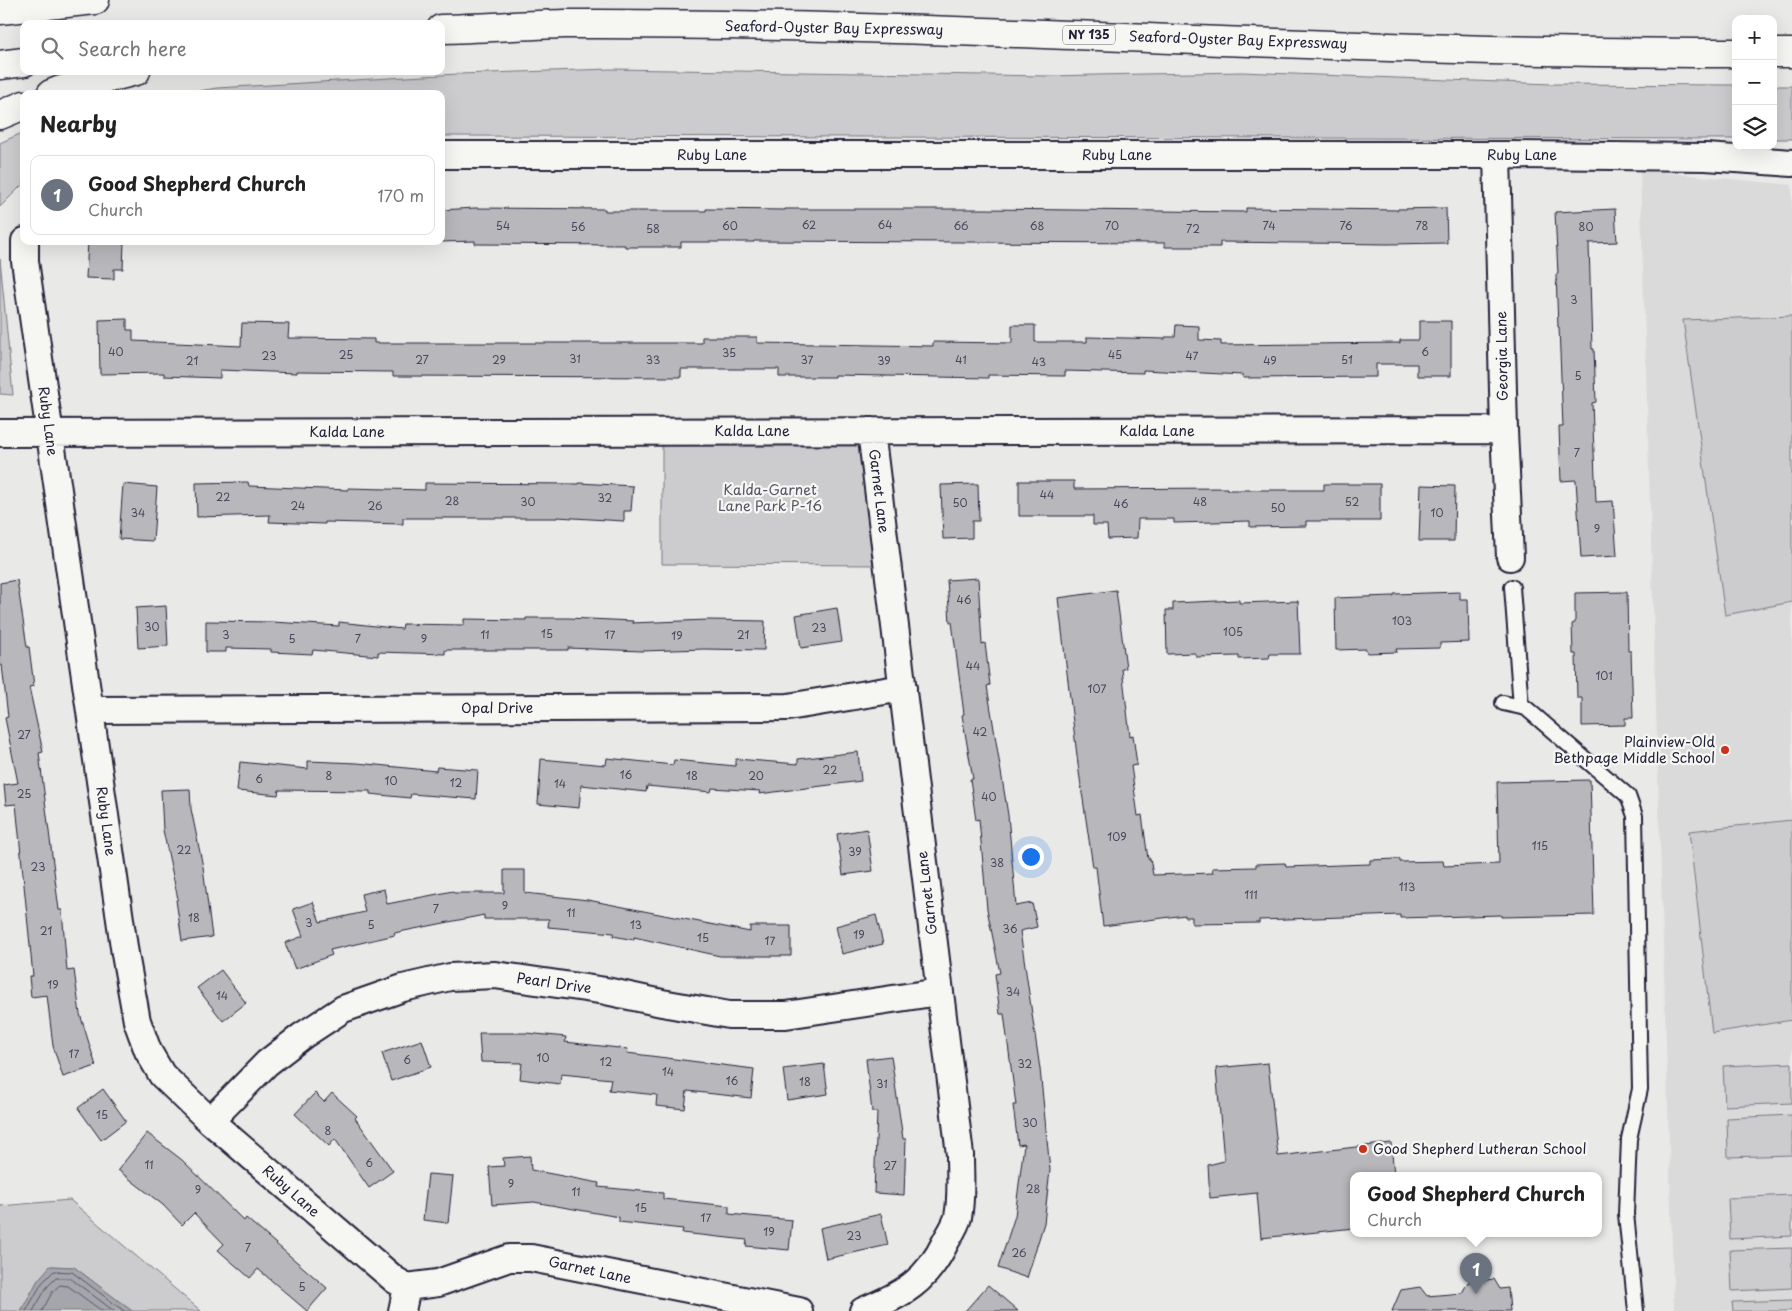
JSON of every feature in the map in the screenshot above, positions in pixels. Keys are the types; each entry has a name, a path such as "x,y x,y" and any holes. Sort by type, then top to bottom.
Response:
{"highway":[{"path":"0,10 95,0"},
{"name":"Seaford-Oyster Bay Expressway","path":"445,29 562,24 743,25 919,29 1487,49 1732,53"},
{"path":"1777,53 1792,53"},
{"path":"0,65 20,62"},
{"path":"64,90 118,75"},
{"path":"0,115 20,107"}],"street":[{"name":"Georgia Lane","path":"1497,155 1504,430 1510,556"},
{"name":"Ruby Lane","path":"445,156 1706,156 1792,163"},
{"name":"Ruby Lane","path":"25,245 26,270 125,954 138,1021 148,1051 162,1076 210,1121 395,1280 404,1299"},
{"name":"Kalda Lane","path":"0,433 1504,430"},
{"name":"Garnet Lane","path":"863,1311 895,1297 921,1279 941,1252 958,1219 960,1196 960,1155 871,431"},
{"name":"Opal Drive","path":"90,710 788,707 903,688"},
{"name":"Pearl Drive","path":"210,1121 267,1063 302,1036 343,1010 403,988 450,977 496,975 606,990 662,1004 729,1015 786,1015 939,992"},
{"name":"Garnet Lane","path":"404,1299 438,1283 509,1258 531,1258 799,1311"}],"lane":[{"path":"1512,586 1521,707"},
{"path":"1503,703 1526,708 1628,796 1635,816 1640,1089 1629,1139 1626,1214 1636,1311"}],"shaded area":[{"name":"Plainview-Old Bethpage Middle School","path":"1640,170 1792,185 1792,1311 1674,1311"}],"green space":[{"path":"611,69 1047,76 1241,72 1552,84 1732,85 1732,139 445,136 445,90 205,90 445,75"},
{"path":"1777,86 1792,86 1792,139 1777,139"},
{"path":"20,134 20,187 0,207 0,143"},
{"path":"0,259 13,395 0,394"},
{"path":"1792,316 1792,602 1725,615 1683,320"},
{"name":"Kalda-Garnet Lane Park P-16","path":"871,431 887,565 662,564 662,432"},
{"path":"1792,820 1792,1020 1712,1033 1689,831"},
{"path":"1792,1063 1792,1103 1725,1106 1723,1066"},
{"path":"1792,1115 1792,1155 1728,1157 1727,1118"},
{"path":"1792,1195 1792,1236 1730,1239 1728,1198"},
{"path":"70,1200 201,1311 132,1311 74,1267 51,1266 38,1280 21,1311 0,1311 0,1206"},
{"path":"1792,1248 1792,1288 1732,1291 1730,1250"},
{"path":"1792,1300 1792,1311 1733,1311 1732,1302"}],"water":[{"path":"50,1266 74,1267 132,1311 21,1311 38,1280"}],"building":[{"path":"475,208 605,209 605,211 985,209 1246,212 1246,208 1398,210 1446,208 1447,243 1220,242 1220,247 1165,247 1165,243 754,241 681,242 681,247 475,244 475,241 445,242 445,210"},
{"path":"1615,209 1617,242 1589,243 1592,349 1594,349 1596,402 1592,403 1596,502 1613,501 1617,556 1581,558 1576,480 1561,481 1559,427 1563,427 1555,212"},
{"path":"88,245 124,245 123,269 114,269 114,279 86,278"},
{"path":"127,319 127,330 133,330 133,341 241,346 242,323 289,324 288,338 374,339 374,343 702,343 702,337 757,337 757,343 933,346 933,342 1012,343 1012,325 1035,325 1035,342 1087,342 1087,337 1165,339 1165,337 1175,337 1176,325 1199,326 1199,340 1221,341 1221,345 1400,343 1400,340 1419,340 1419,321 1451,321 1451,376 1417,376 1417,364 1376,364 1376,377 1243,378 1243,375 1143,370 1143,373 1065,371 1065,376 988,375 988,378 835,375 835,377 779,377 779,369 681,369 681,377 393,376 393,372 297,371 297,373 220,370 220,378 164,376 164,373 100,374 99,320"},
{"path":"1019,481 1074,481 1074,489 1227,488 1227,490 1324,490 1324,484 1380,484 1380,521 1306,521 1306,526 1250,527 1250,521 1174,523 1174,519 1138,519 1137,538 1108,539 1107,525 1093,525 1093,516 1019,516"},
{"path":"248,482 249,486 348,490 348,488 425,490 425,483 579,483 633,486 631,511 624,511 624,521 557,517 403,518 403,524 325,522 325,524 269,522 270,515 197,517 196,483"},
{"path":"123,484 157,487 153,541 119,539"},
{"path":"978,484 979,521 972,521 972,538 943,539 941,485"},
{"path":"1421,485 1455,486 1454,541 1419,541"},
{"path":"978,578 982,644 985,643 990,685 987,686 1008,815 1016,906 1032,903 1037,927 1020,931 1040,1069 1050,1170 1044,1223 1027,1278 998,1268 1015,1216 1024,1144 1018,1145 1013,1105 1016,1105 1004,1014 1000,1014 995,974 1000,973 987,909 979,819 976,820 970,779 973,779 962,715 964,714 952,622 950,622 947,580"},
{"path":"17,580 34,686 29,687 43,752 39,753 59,910 62,910 67,971 74,970 80,1014 96,1066 63,1077 53,1046 47,995 31,997 29,976 33,976 16,804 6,805 4,785 18,783 5,718 8,717 2,665 0,666 0,583"},
{"path":"1116,590 1126,668 1122,669 1130,736 1133,735 1137,765 1131,766 1138,816 1142,815 1148,859 1150,858 1153,875 1213,873 1212,868 1256,867 1256,864 1285,863 1286,867 1370,864 1370,860 1400,859 1400,862 1443,861 1444,866 1499,864 1497,782 1590,780 1594,915 1400,918 1400,915 1259,920 1259,923 1192,924 1192,917 1185,917 1185,915 1103,926 1096,867 1093,867 1079,772 1058,598"},
{"path":"1460,592 1460,599 1468,599 1469,642 1440,643 1440,648 1396,649 1397,652 1367,653 1366,649 1336,650 1335,598"},
{"path":"1627,592 1628,651 1631,651 1633,718 1625,718 1625,725 1582,726 1582,698 1577,698 1576,654 1573,654 1572,624 1575,623 1575,593"},
{"path":"1239,600 1239,603 1298,601 1300,654 1270,654 1269,658 1239,659 1239,656 1196,657 1195,653 1167,654 1166,610 1173,610 1173,603"},
{"path":"166,606 168,646 138,648 136,608"},
{"path":"837,608 842,642 801,648 796,615"},
{"path":"526,618 633,621 632,623 708,620 765,621 764,650 642,651 568,648 568,650 445,650 445,654 378,652 378,656 313,650 312,654 271,652 271,649 226,648 226,652 206,652 206,621 339,626 339,622 402,629 403,624 464,625 464,619 526,620"},
{"path":"858,752 861,781 759,794 760,791 712,788 711,792 647,786 646,792 581,785 579,808 538,804 541,759 606,765 607,758 673,765 674,760 735,766 736,759 798,764 798,759"},
{"path":"308,761 357,763 436,771 437,767 478,770 476,799 411,794 410,798 370,794 370,791 279,790 278,795 237,791 240,762 308,769"},
{"path":"190,789 191,809 203,867 212,937 182,941 176,900 178,899 163,830 161,790"},
{"path":"867,829 873,871 843,875 837,834"},
{"path":"504,870 525,870 525,893 588,900 750,932 750,926 791,926 791,956 720,956 634,937 634,940 613,936 614,933 548,927 549,919 484,919 484,915 394,933 395,935 330,950 332,955 295,969 285,943 303,936 293,909 313,902 320,922 365,912 361,894 384,889 387,904 453,891 454,893 504,893"},
{"path":"876,915 883,944 842,954 836,926"},
{"path":"221,970 246,1003 223,1021 197,988"},
{"path":"479,1033 526,1033 566,1037 565,1042 628,1049 627,1053 754,1069 751,1098 687,1091 685,1109 656,1106 657,1095 609,1090 611,1079 561,1074 560,1084 520,1079 522,1063 481,1062"},
{"path":"422,1040 431,1067 391,1081 382,1053"},
{"path":"891,1056 903,1139 906,1139 904,1195 874,1193 877,1112 872,1112 866,1059"},
{"name":"Good Shepherd Lutheran School","path":"1268,1063 1278,1156 1391,1143 1394,1172 1350,1172 1350,1228 1261,1238 1257,1193 1210,1198 1208,1165 1224,1161 1216,1068"},
{"path":"824,1064 828,1094 787,1100 783,1069"},
{"path":"103,1089 126,1121 101,1140 78,1108"},
{"path":"315,1093 324,1102 332,1093 357,1116 355,1118 393,1171 369,1188 335,1139 329,1146 295,1114"},
{"path":"147,1133 182,1160 244,1221 246,1218 327,1288 307,1311 258,1269 250,1278 218,1250 224,1244 194,1213 182,1225 163,1205 118,1170"},
{"path":"530,1156 531,1170 599,1183 598,1187 663,1193 663,1199 729,1206 729,1214 792,1220 789,1250 746,1246 747,1240 682,1233 683,1229 619,1222 619,1217 534,1202 492,1205 489,1167 504,1166 503,1158"},
{"path":"428,1174 453,1176 448,1223 423,1220"},
{"path":"881,1214 888,1245 826,1259 820,1228"},
{"path":"1494,1279 1500,1289 1508,1288 1510,1311 1392,1311 1401,1290 1420,1287 1427,1296 1462,1293 1468,1282"},
{"path":"988,1285 1018,1311 965,1311"}],"place":[{"name":"Plainview-Old Bethpage Middle School","path":"1725,750"},
{"name":"Good Shepherd Lutheran School","path":"1363,1149"},
{"name":"Good Shepherd Church","path":"1476,1294"}]}
